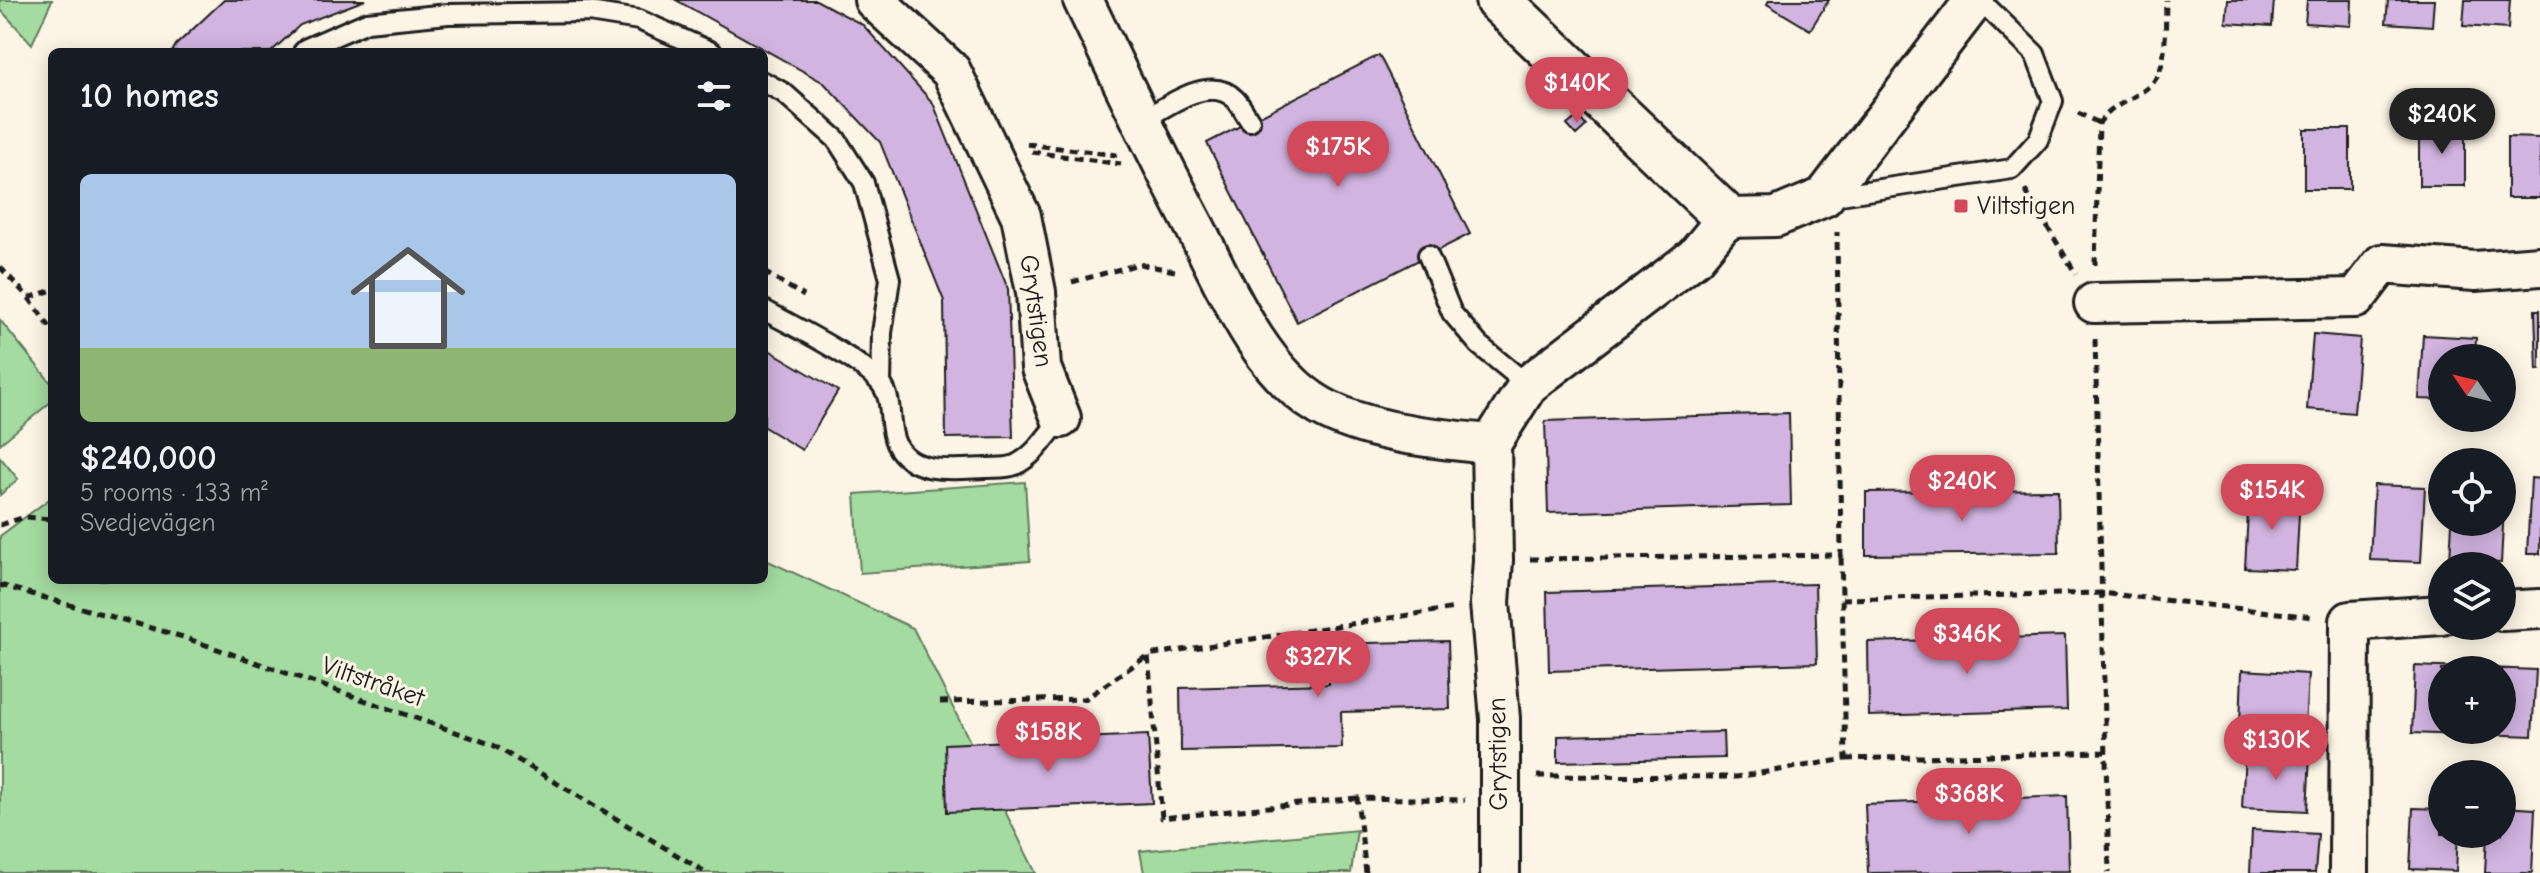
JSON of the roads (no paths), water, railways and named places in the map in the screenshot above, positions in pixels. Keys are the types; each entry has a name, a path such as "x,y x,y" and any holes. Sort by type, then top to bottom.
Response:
{"street":[{"name":"Grytstigen","path":"874,0 951,71 1021,216 1036,292 1041,368 1061,418"},
{"path":"1083,0 1152,145 1253,339 1293,384 1320,406 1372,426 1437,439 1491,444 1528,385 1695,257 1727,218"},
{"path":"1498,0 1727,218 1776,217 1824,197 1977,0"},
{"path":"2094,303 2356,298 2382,264 2475,271 2540,266"},
{"name":"Grytstigen","path":"1491,444 1493,560 1490,603 1500,719 1500,873"},
{"path":"2516,610 2540,609"},
{"path":"2349,873 2350,621 2428,616"}],"lane":[{"path":"1824,197 2012,169 2038,140 2053,101 2035,54 1977,0"},
{"path":"307,48 367,22 448,14 589,12 639,20 703,48"},
{"name":"Grytstigen","path":"768,84 784,93 836,139 864,183 890,279 882,333 881,384 888,398 896,445 907,457 923,466 940,470 1012,467 1029,456 1061,418"},
{"path":"1152,145 1183,97 1211,90 1233,97 1250,121"},
{"path":"1428,255 1452,313 1479,345 1528,385"},
{"path":"768,312 855,363 881,384"}],"place":[{"name":"Viltstigen","path":"1961,206"}]}
